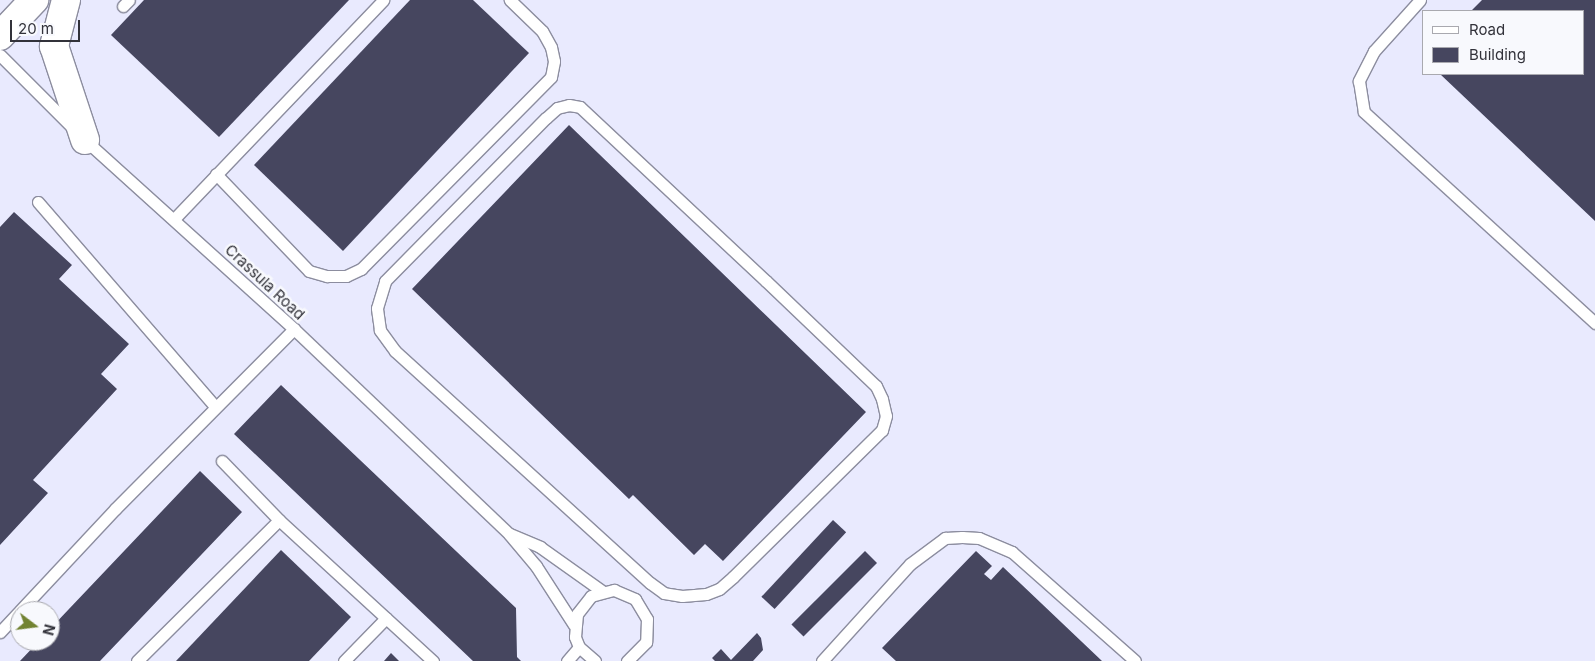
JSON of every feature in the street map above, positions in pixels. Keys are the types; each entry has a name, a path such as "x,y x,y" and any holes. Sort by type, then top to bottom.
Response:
{"street":[{"path":"0,36 34,0"},
{"path":"66,0 54,46 85,140"}],"lane":[{"path":"174,219 383,0"},
{"path":"216,174 309,270 327,276 346,276 361,269 551,77 554,61 551,47 542,31 510,0"},
{"path":"1420,0 1374,51 1359,81 1364,112 1595,323"},
{"name":"Crassula Road","path":"0,55 85,140 294,329 509,534 536,566 574,625 579,648"},
{"path":"569,105 580,107 876,386 886,416 882,430 719,589 682,596 664,592 650,583 395,351 380,330 377,308 386,281 546,118 557,108 569,105"},
{"path":"38,202 214,406"},
{"path":"0,632 214,406 294,329"},
{"path":"222,461 279,520 433,661"},
{"path":"137,661 279,520"},
{"name":"Crassula Road","path":"509,534 540,547 602,591 614,590 635,599"},
{"path":"822,661 910,564 945,538 962,537 979,538 1012,552 1135,661"},
{"path":"627,661 639,652 648,630 643,608 635,599 650,583"},
{"path":"574,625 583,604 602,591"},
{"path":"344,661 386,618"},
{"path":"567,661 579,648 595,661"}],"building":[{"path":"144,0 349,0 219,137 111,35"},
{"path":"410,0 473,0 529,53 343,251 254,165"},
{"path":"1482,0 1595,0 1595,221 1441,75 1585,75 1585,10 1472,10"},
{"path":"569,125 866,412 723,561 705,544 694,555 633,495 629,499 412,289"},
{"path":"14,212 72,265 59,279 129,344 101,374 117,389 33,480 48,493 0,545 0,227"},
{"path":"281,385 516,608 517,657 521,661 473,661 234,434"},
{"path":"200,471 242,512 100,661 20,661 30,651 60,651 60,618"},
{"path":"833,520 846,532 775,609 761,597"},
{"path":"281,550 351,617 309,661 176,661"},
{"path":"865,551 877,563 803,637 791,625"},
{"path":"976,551 992,566 984,574 991,580 1003,567 1102,661 896,661 882,648"},
{"path":"757,633 761,638 763,650 753,661 715,661 712,658 721,649 731,660"},
{"path":"391,653 399,661 384,661"}]}
